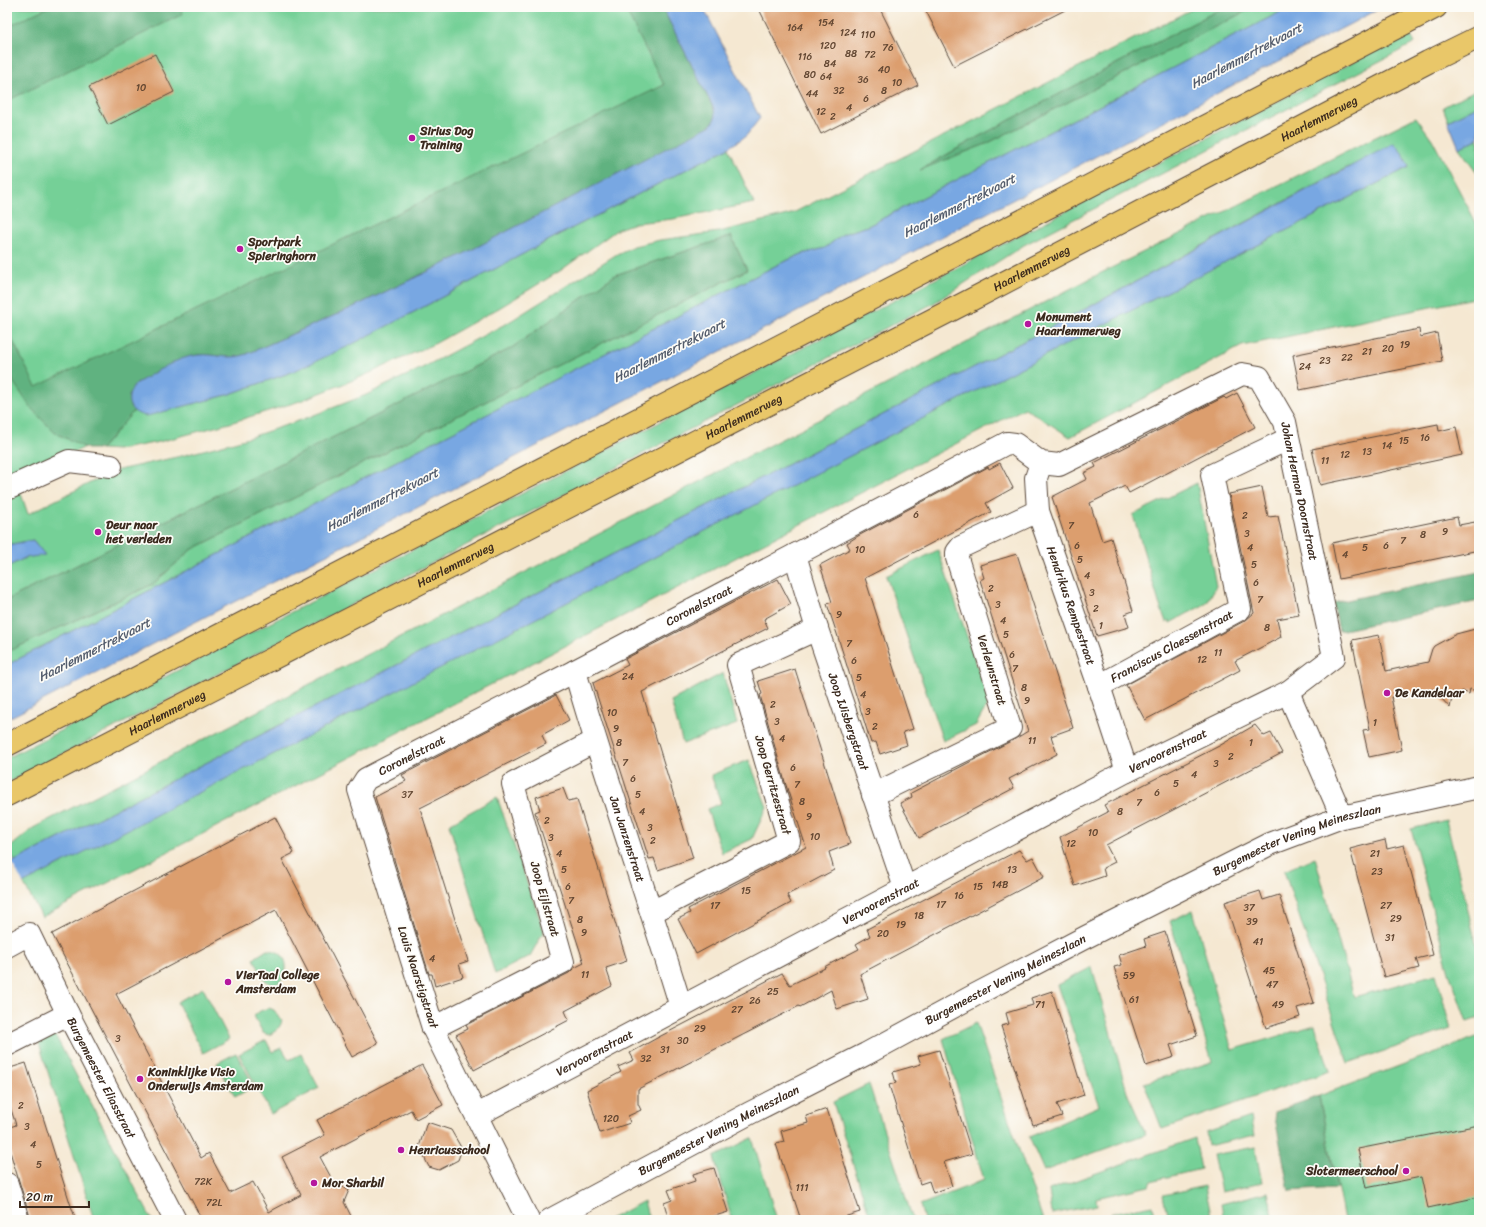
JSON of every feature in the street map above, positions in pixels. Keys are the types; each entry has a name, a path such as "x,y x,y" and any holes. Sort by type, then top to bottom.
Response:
{"main road":[{"path":"7,745 1436,7"},
{"name":"Haarlemmerweg","path":"7,796 1479,37"}],"street":[{"name":"Johan Herman Doornstraat","path":"1041,463 1059,465 1242,374 1259,377 1284,422 1334,657 1288,692"},
{"name":"Franciscus Claessenstraat","path":"1099,686 1240,609 1212,475 1288,439"},
{"name":"Coronelstraat","path":"360,790 366,779 575,671 1007,443 1015,444 1041,463"},
{"path":"7,489 69,461 111,466"},
{"name":"Hendrikus Rempestraat","path":"1041,463 1036,478 1038,511 1099,686 1126,771"},
{"name":"Verleunstraat","path":"873,795 1010,728 957,558 957,552 962,547 1038,511"},
{"name":"Joop IJisbergstraat","path":"796,555 817,629 905,888"},
{"name":"Joop Gerritzestraat","path":"652,912 789,840 738,665 817,629"},
{"name":"Jan Janzenstraat","path":"575,671 595,741 652,912 681,1007"},
{"name":"Vervoorenstraat","path":"477,1115 1126,771 1288,692"},
{"path":"1288,692 1342,817"},
{"name":"Joop Eijlstraat","path":"433,1028 563,962 513,784 595,741"},
{"name":"Burgemeester Vening Meineszlaan","path":"550,1220 1086,937 1270,844 1342,817 1479,787"},
{"name":"Louis Naarstigstraat","path":"360,790 433,1028 528,1220"},
{"name":"Burgemeester Eliasstraat","path":"7,946 29,934 68,1014 175,1220"},
{"path":"7,1045 68,1014"},
{"path":"7,1184 18,1220"}],"green space":[{"name":"Sportpark Spieringhorn","path":"7,7 661,7 707,100 157,413 227,395 292,372 414,312 555,237 728,148 754,203 673,219 635,223 618,229 560,271 499,308 436,343 361,377 300,401 230,423 159,442 117,450 101,449 115,433 7,484"},
{"path":"48,7 180,7 183,14 7,101 7,27"},
{"path":"624,7 662,7 714,109 714,119 708,128 450,261 349,309 247,354 233,357 198,355 182,359 166,366 134,386 130,393 129,400 134,411 101,449 88,449 55,433 31,408 14,383 7,368 7,329 36,387 664,85"},
{"path":"1196,7 1224,7 978,137 923,168 986,144 1254,7 1290,7 868,226 843,234 825,248 802,254 779,264 410,454 7,665 7,652 153,584 191,550 747,270 731,236 615,275 510,349 7,600 7,567 25,558 44,554 33,540 7,545 7,489 18,485 28,514 114,471 181,456 245,439 301,420 366,395 422,368 509,322 617,254 634,246 660,240 719,232 791,214"},
{"path":"1224,7 1254,7 986,144 920,170 978,137"},
{"path":"1409,33 1415,43 1024,245 934,303 7,783 7,758 558,475"},
{"path":"1479,88 1479,105 1448,121 1443,107"},
{"path":"1416,117 1432,139 1479,228 1479,297 1242,346 1070,437 1025,408 42,917 23,883 1409,167 1348,167 1074,315 777,470 15,861 7,850 33,828 1095,276"},
{"path":"1479,138 1479,175 1459,148"},
{"path":"731,236 747,270 191,550 153,584 7,652 7,600 510,349 615,275"},
{"path":"1197,483 1216,586 1207,603 1170,623 1169,620 1166,622 1159,603 1133,515"},
{"path":"938,550 989,702 976,725 943,741 886,576"},
{"path":"1479,572 1479,601 1339,631 1333,603"},
{"path":"723,673 737,724 683,744 671,701"},
{"path":"749,760 767,807 752,839 722,853 707,809 721,803 711,775"},
{"path":"497,797 544,931 530,956 495,974 449,824"},
{"path":"1446,820 1479,956 1479,1018 1467,1022 1449,972 1411,829"},
{"path":"1315,857 1354,997 1436,974 1451,1029 1348,1063 1284,871"},
{"path":"1193,910 1232,1050 1315,1025 1330,1071 1162,1129 1144,1083 1212,1062 1170,921"},
{"path":"267,950 277,952 283,957 286,964 286,972 278,983 273,984 266,981 254,959"},
{"path":"1092,967 1128,1095 1146,1134 1044,1171 1029,1137 1099,1106 1057,985"},
{"path":"203,988 229,1039 203,1053 177,1002"},
{"path":"269,1008 274,1010 282,1021 277,1030 269,1035 263,1033 254,1016 260,1011"},
{"path":"976,1023 1043,1220 924,1220 920,1205 984,1180 943,1039"},
{"path":"53,1031 152,1220 94,1220 38,1040"},
{"name":"Slotermeerschool","path":"1479,1036 1479,1220 1344,1220 1319,1096"},
{"path":"266,1040 272,1052 282,1048 289,1060 301,1054 319,1088 271,1114 239,1054"},
{"path":"236,1053 254,1086 235,1097 217,1063"},
{"path":"869,1084 913,1220 871,1220 833,1102"},
{"path":"1319,1096 1337,1188 1289,1191 1274,1112"},
{"path":"1251,1117 1255,1135 1208,1146 1206,1132"},
{"path":"752,1138 777,1220 732,1220 714,1157"},
{"path":"1195,1138 1201,1169 1151,1181 1149,1186 1096,1198 1097,1205 1052,1214 1049,1190"},
{"path":"1255,1147 1262,1183 1221,1192 1213,1155"},
{"path":"1205,1186 1212,1220 1168,1220 1163,1195"},
{"path":"1268,1192 1274,1220 1224,1220 1221,1204"},
{"path":"644,1201 649,1220 608,1220"},
{"path":"1153,1205 1156,1220 1113,1220 1111,1213"}],"water":[{"path":"662,7 703,7 760,118 746,136 728,148 555,237 347,347 292,372 227,395 147,416 140,415 131,408 129,404 130,393 137,383 174,362 190,356 198,355 234,357 247,354 349,309 450,261 711,125 715,118 714,109"},
{"name":"Haarlemmertrekvaart","path":"1290,7 1383,7 826,297 7,719 7,665 410,454 779,264 802,254 825,248 843,234 868,226"},
{"path":"1479,105 1479,138 1459,148 1448,121"},
{"path":"1394,143 1403,154 1409,167 7,892 7,864 777,470 1074,315"},
{"path":"33,540 45,555 25,558 7,567 7,545"}],"pier":[{"path":"11,861 24,885 7,894 7,862"}],"building":[{"path":"758,7 879,7 918,85 821,134"},
{"path":"924,7 1071,7 954,66"},
{"path":"155,54 174,92 108,125 89,87"},
{"path":"1419,329 1420,337 1437,333 1442,361 1300,390 1293,355"},
{"path":"1237,393 1255,427 1129,493 1125,486 1090,503 1102,541 1111,538 1133,611 1125,614 1129,627 1097,636 1052,497 1087,479 1084,473 1096,467 1094,463 1224,397 1226,399"},
{"path":"1438,424 1439,431 1456,427 1462,455 1320,485 1312,449"},
{"path":"1000,463 1013,488 986,503 991,512 865,578 913,729 903,732 907,745 880,754 876,742 871,743 827,604 832,602 820,565 850,549 847,543 858,536 988,467 989,469"},
{"path":"1262,487 1268,517 1278,516 1299,615 1277,619 1281,637 1235,661 1240,670 1145,720 1126,685 1246,620 1254,613 1229,494"},
{"path":"1457,517 1459,525 1475,522 1479,539 1479,550 1339,579 1332,543"},
{"path":"1017,554 1073,728 1051,736 1057,754 1009,779 1014,788 919,838 900,803 912,797 911,793 1028,731 980,580 984,578 980,565"},
{"path":"778,579 791,604 764,619 768,628 642,692 693,858 658,870 654,858 649,859 593,683 628,665 625,659"},
{"name":"De Kandelaar","path":"1479,628 1479,692 1470,689 1469,694 1462,691 1460,695 1453,692 1450,708 1433,689 1391,697 1402,750 1369,757 1363,730 1370,729 1352,640 1379,635 1386,671 1428,662 1434,646 1456,634"},
{"path":"795,669 850,844 829,852 834,870 787,895 791,903 696,954 678,919 690,913 688,909 806,847 785,782 760,695 762,694 758,681"},
{"path":"556,695 569,720 542,735 546,744 420,808 468,961 459,964 463,977 435,986 432,974 429,974 375,797 406,781 402,775"},
{"path":"1255,725 1264,736 1271,733 1282,753 1106,845 1115,862 1103,868 1105,876 1075,886 1060,837 1108,812 1104,805 1219,746"},
{"path":"563,788 568,801 577,799 627,961 606,968 612,986 565,1011 569,1020 474,1070 456,1035 468,1029 466,1025 569,973 574,968 584,963 535,812 540,810 536,797"},
{"path":"275,817 294,853 282,859 378,1043 352,1057 276,910 116,994 201,1158 209,1153 230,1193 253,1182 269,1212 301,1195 282,1157 325,1135 317,1120 422,1065 443,1105 416,1119 411,1110 320,1157 334,1183 349,1190 344,1202 353,1220 202,1220 52,934"},
{"path":"1385,840 1387,849 1404,845 1433,955 1416,959 1419,968 1384,977 1350,849"},
{"path":"1019,850 1027,860 1033,857 1044,877 860,974 868,999 837,1009 831,990 800,1007 799,1006 638,1089 638,1104 641,1110 628,1116 630,1123 600,1133 587,1090 621,1072 618,1067 634,1060 630,1053 782,973 790,985 825,968 824,967 859,949 856,944 870,936 867,929"},
{"path":"1260,891 1263,900 1279,895 1314,1003 1297,1008 1300,1017 1266,1028 1225,902"},
{"path":"1165,932 1197,1036 1170,1045 1174,1057 1146,1066 1114,967 1122,965 1119,955 1146,946 1144,939"},
{"path":"1052,991 1084,1095 1057,1104 1062,1116 1033,1125 1001,1026 1009,1024 1006,1013 1033,1005 1031,998"},
{"path":"939,1050 972,1154 944,1162 952,1186 933,1193 929,1181 920,1184 889,1085 896,1083 893,1072 921,1064 918,1056"},
{"path":"26,1063 76,1220 31,1220 7,1142 7,1128 16,1125 7,1097 7,1069"},
{"path":"827,1109 860,1212 834,1220 801,1220 776,1144 784,1142 781,1131 808,1123 806,1116"},
{"path":"427,1122 451,1130 462,1149 458,1160 439,1170 429,1167 419,1147"},
{"path":"1479,1125 1479,1197 1428,1208 1421,1177 1366,1188 1358,1149"},
{"path":"714,1168 728,1212 702,1220 669,1220 664,1203 672,1200 668,1190 695,1181 693,1174"}],"place":[{"name":"Sirius Dog Training","path":"412,138"},
{"name":"Sportpark Spieringhorn","path":"240,249"},
{"name":"Monument Haarlemmerweg","path":"1028,324"},
{"name":"Deur naar het verleden","path":"98,532"},
{"name":"De Kandelaar","path":"1387,693"},
{"name":"VierTaal College Amsterdam","path":"228,982"},
{"name":"Koninklijke Visio Onderwijs Amsterdam","path":"140,1079"},
{"name":"Henricusschool","path":"401,1150"},
{"name":"Slotermeerschool","path":"1406,1171"},
{"name":"Mor Sharbil","path":"314,1183"}]}
